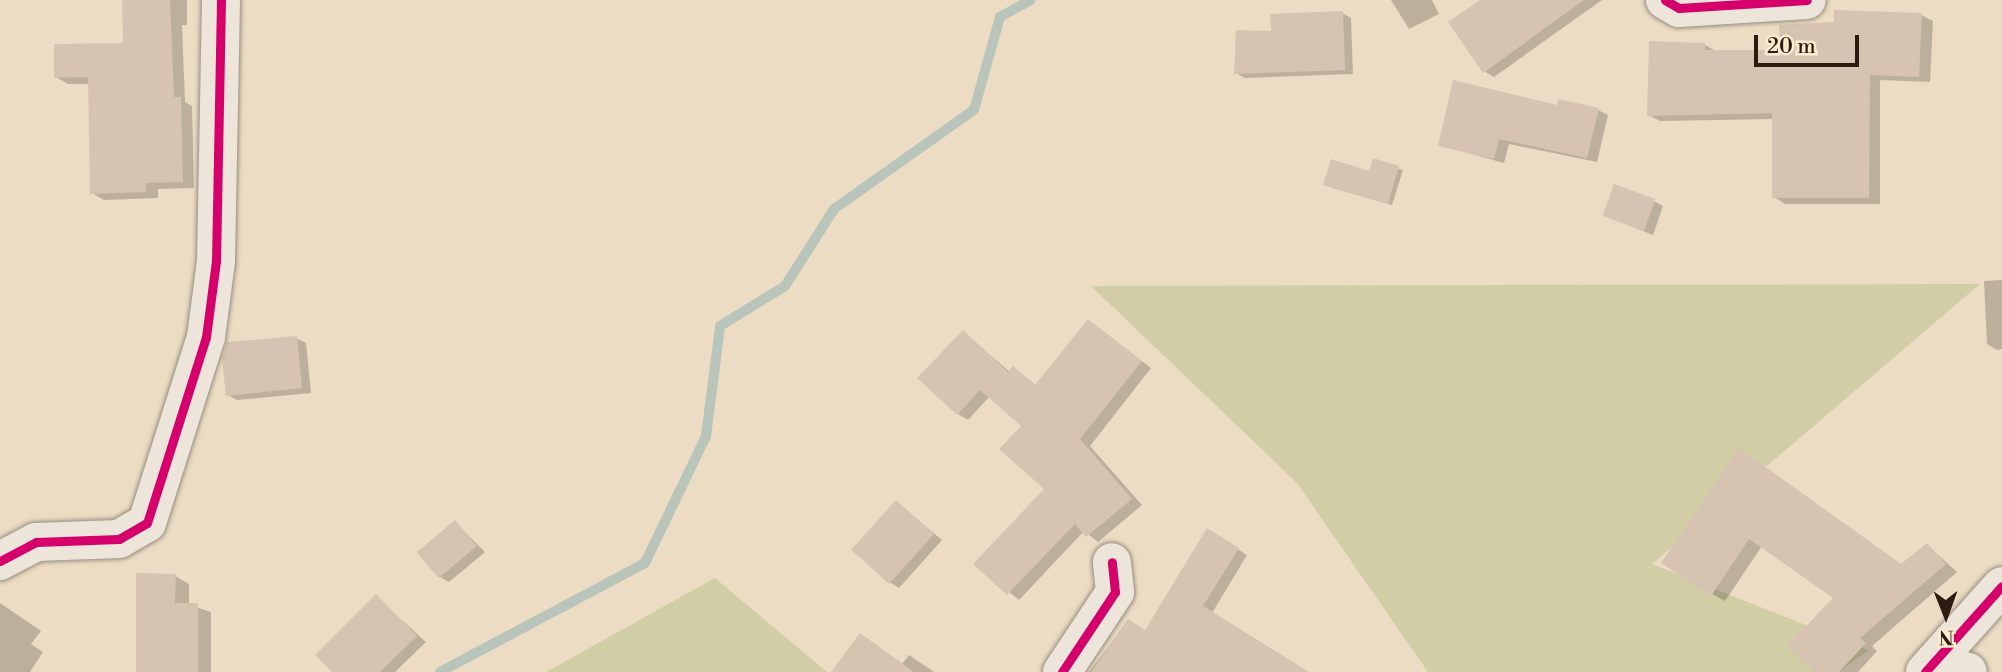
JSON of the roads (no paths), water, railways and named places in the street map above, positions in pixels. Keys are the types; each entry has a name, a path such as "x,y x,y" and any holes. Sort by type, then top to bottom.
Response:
{"street":[{"path":"0,561 36,542 119,539 147,523 205,337 216,261 221,0"},
{"path":"1665,0 1679,8 1807,0"},
{"path":"1062,672 1115,592 1112,562"},
{"path":"1943,669 2002,586"}],"waterway":[{"path":"440,672 645,563 706,436 720,326 785,286 834,209 974,110 1000,17 1031,0"}]}
